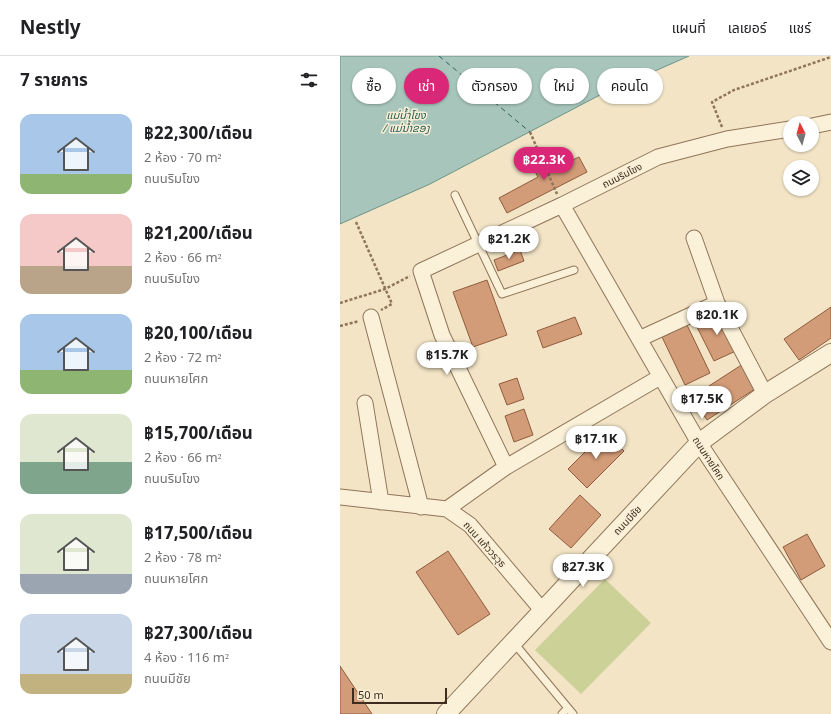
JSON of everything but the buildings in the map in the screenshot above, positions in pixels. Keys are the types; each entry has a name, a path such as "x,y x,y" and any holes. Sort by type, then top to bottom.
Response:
{"street":[{"path":"819,125 831,122"},
{"name":"ถนนริมโขง","path":"421,271 562,205 658,157 727,139 783,131"},
{"name":"ถนนหายโศก","path":"562,205 660,377 699,442 831,642"},
{"path":"694,238 717,302 765,394"},
{"path":"421,271 442,335 506,467"},
{"path":"639,339 717,302"},
{"path":"371,318 421,507"},
{"name":"ถนนมีชัย","path":"446,714 512,641 699,442 765,394 831,353"},
{"path":"340,496 447,509 506,467 660,377"},
{"path":"365,403 381,502"},
{"name":"ถนน แก้ววรวุธ","path":"447,509 470,525 542,610"}],"lane":[{"path":"454,195 502,294 574,270"},
{"path":"512,641 573,714"},
{"path":"562,714 568,708"}],"path":[{"path":"727,139 712,102 734,90 831,57"},
{"path":"530,132 562,205"},
{"path":"356,222 384,289"},
{"path":"340,303 384,289 421,271"}],"green space":[{"path":"605,579 651,623 581,694 535,650"}],"water":[{"name":"แม่น้ำโขง / ແມ່ນ້ຳຂອງ","path":"340,56 689,56 662,68 597,68 597,97 589,101 589,68 540,68 540,104 583,104 430,184 340,224"}],"ferry route":[{"path":"439,56 530,132"}]}
